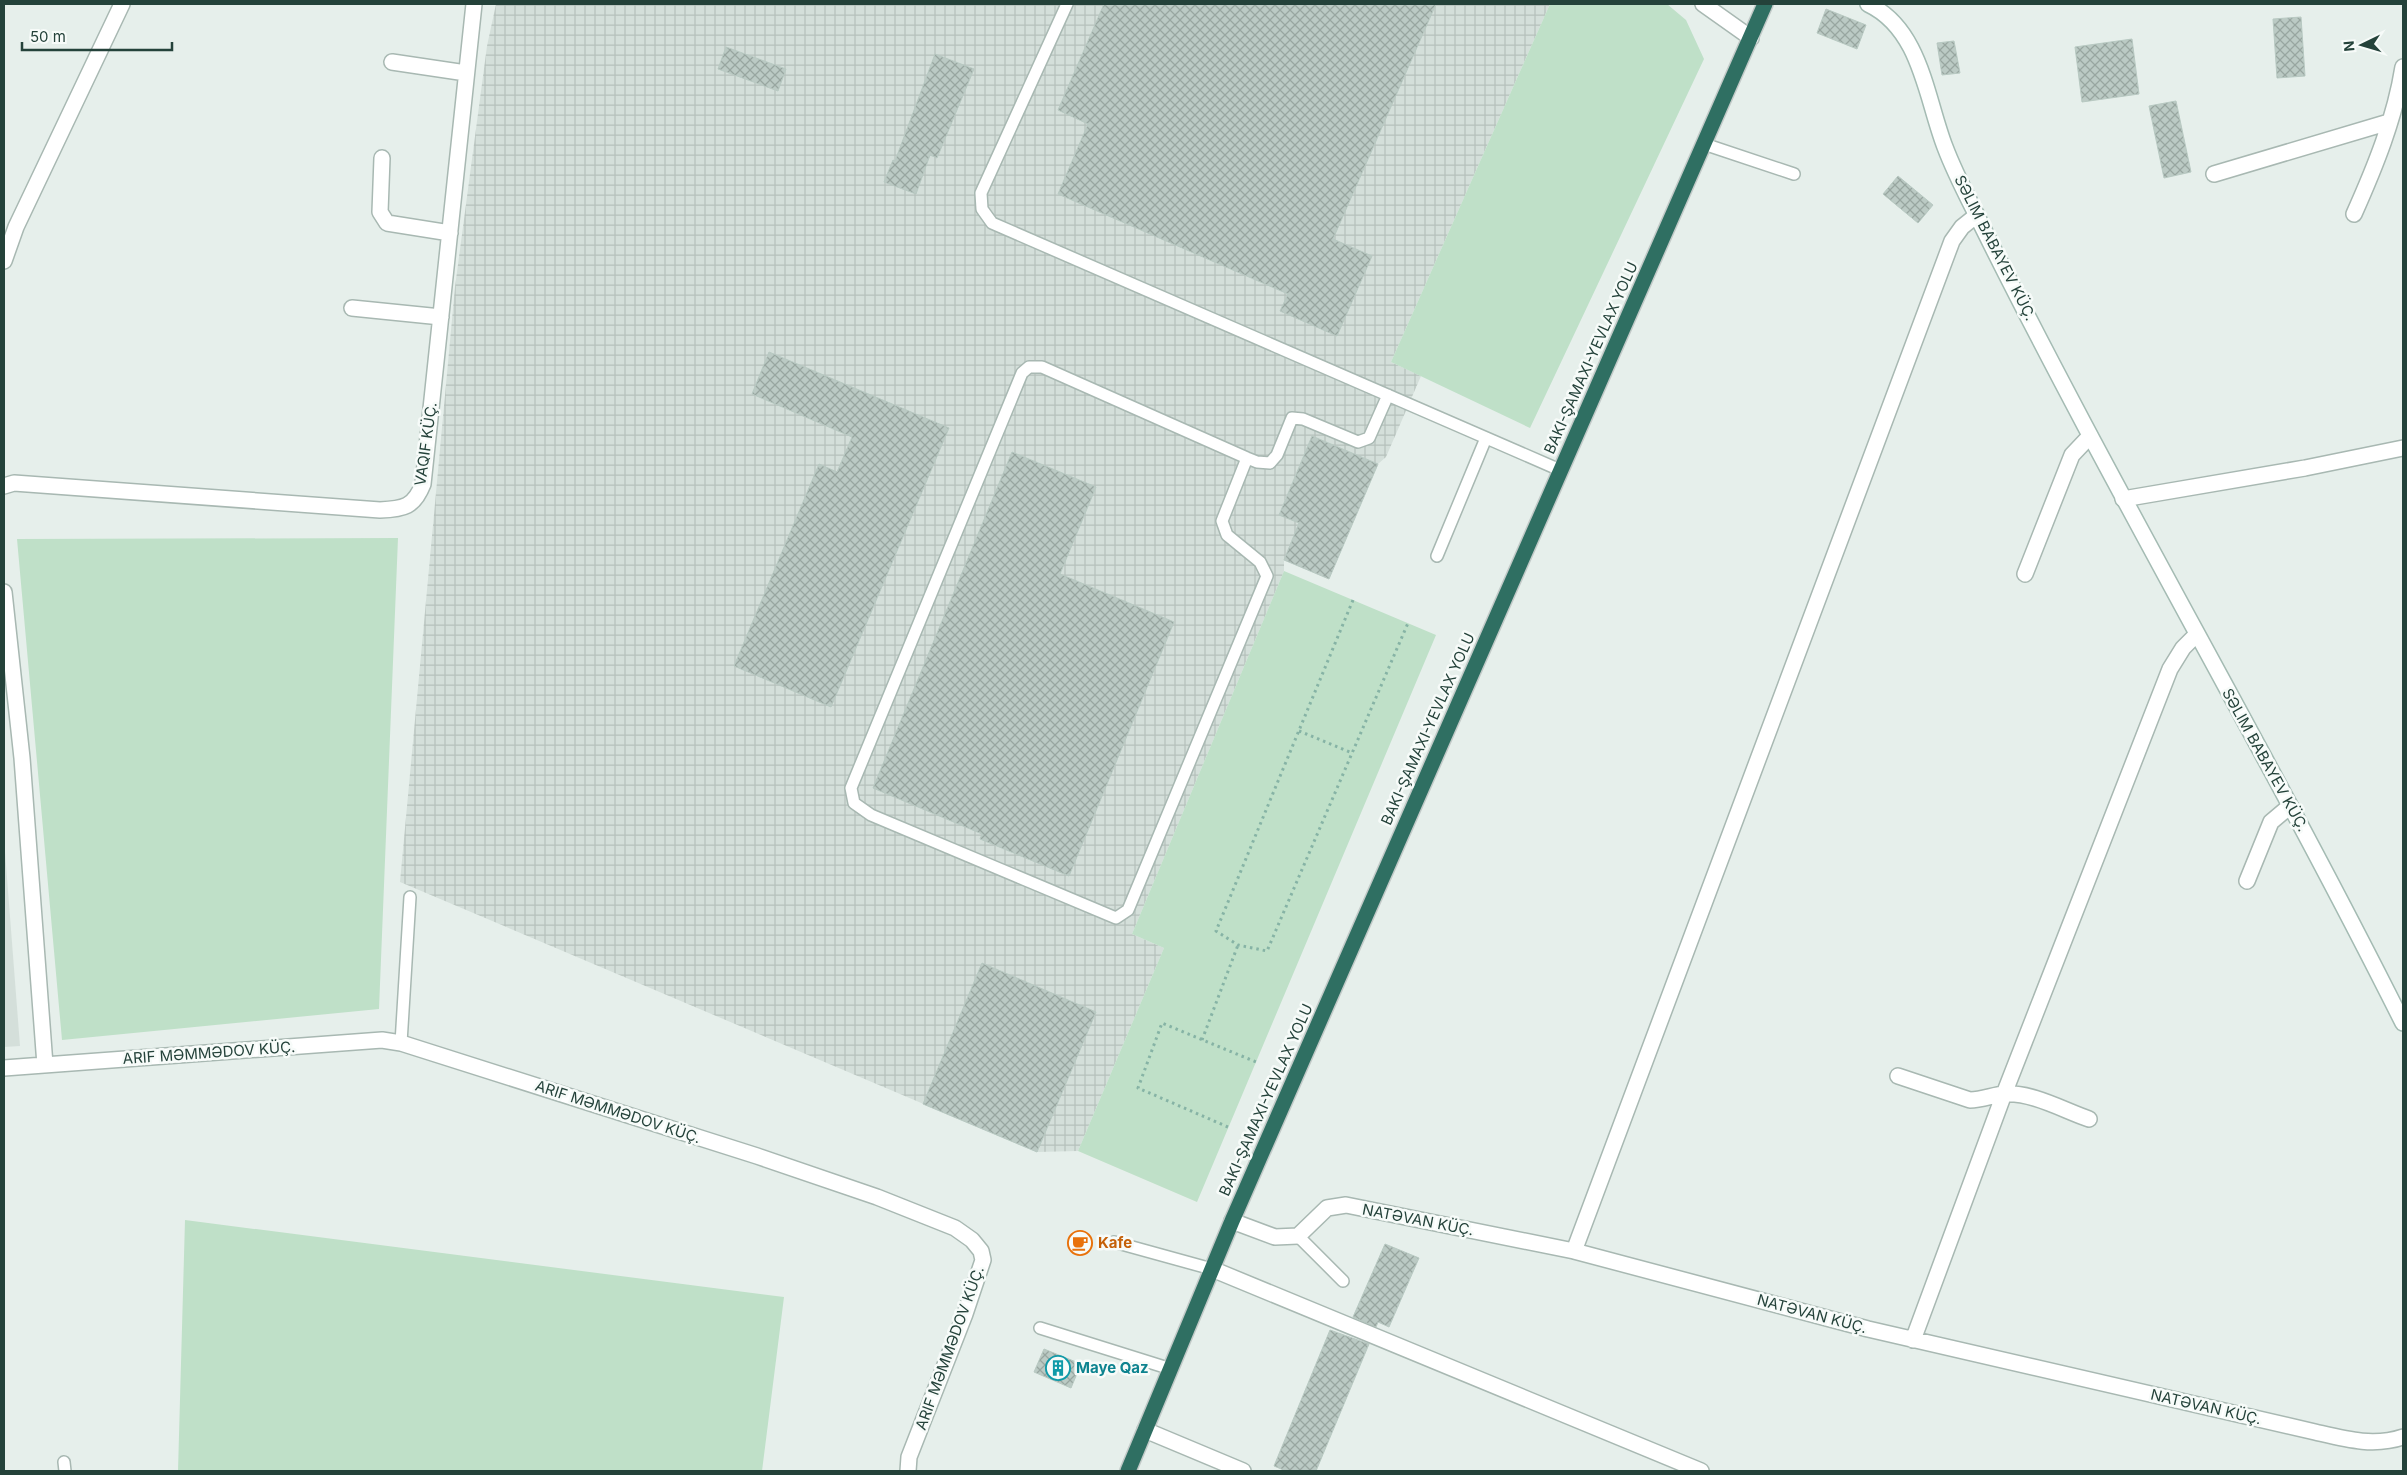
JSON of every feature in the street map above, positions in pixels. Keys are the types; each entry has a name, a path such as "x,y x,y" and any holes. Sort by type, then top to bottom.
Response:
{"highway":[{"path":"1128,1471 1232,1222 1765,4"}],"street":[{"path":"4,261 16,227 122,4"},
{"name":"VAQIF KÜÇ.","path":"4,486 14,483 380,510 399,509 418,497 423,484 474,4"},
{"path":"1703,4 1751,38"},
{"name":"SƏLIM BABAYEV KÜÇ.","path":"1868,4 1883,11 1902,30 1914,52 1945,149 1977,216 2123,499 2342,901 2403,1023"},
{"path":"392,62 466,73"},
{"path":"2354,214 2378,159 2403,67"},
{"path":"2214,174 2389,122"},
{"path":"382,158 380,212 387,223 450,234"},
{"path":"1574,1251 1952,242 1962,226 1977,216"},
{"path":"352,308 441,318"},
{"path":"2026,574 2072,456 2090,436"},
{"path":"2123,499 2305,468 2403,448"},
{"path":"4,592 22,758 45,1065"},
{"path":"1913,1340 2004,1094 2170,669 2183,648 2196,635"},
{"path":"2247,881 2271,822 2290,806"},
{"name":"ARIF MƏMMƏDOV KÜÇ.","path":"4,1068 382,1040 401,1043 775,1162 877,1197 955,1228 972,1240 981,1251 983,1260 909,1457 908,1471"},
{"path":"1898,1076 1970,1100 1982,1100 2004,1094 2026,1097 2089,1119"},
{"name":"NATƏVAN KÜÇ.","path":"1298,1236 1327,1208 1346,1205 1574,1251 1913,1340 2362,1443 2389,1442 2403,1437"},
{"path":"1232,1222 1275,1237 1298,1236"},
{"path":"1212,1269 1701,1471"},
{"path":"1145,1430 1243,1471"}],"lane":[{"path":"1067,4 981,193 982,209 992,223 1560,470"},
{"path":"1704,144 1794,174"},
{"path":"1247,458 1222,521 1227,535 1260,562 1267,576 1128,910 1116,918 872,815 854,803 851,788 1022,373 1029,367 1042,367 1247,458 1258,462 1270,463 1277,455 1292,418 1303,419 1358,442 1369,438 1388,395"},
{"path":"1437,556 1486,438"},
{"path":"401,1043 410,897"},
{"path":"1298,1236 1342,1282"},
{"path":"1114,1242 1212,1269"},
{"path":"1040,1328 1171,1369"}],"path":[{"path":"1353,600 1216,931 1238,945 1267,951 1408,623"},
{"path":"1299,731 1352,753"},
{"path":"1202,1040 1238,945"},
{"path":"1228,1127 1138,1088 1162,1023 1256,1062"}],"shaded area":[{"path":"496,4 1550,4 1391,362 1421,376 1386,457 1378,464 1312,436 1279,514 1299,523 1284,560 1284,571 1132,934 1164,948 1078,1151 1037,1152 400,882 455,287 487,46"},
{"path":"4,839 20,1046 4,1047"}],"green space":[{"path":"1550,4 1667,4 1686,20 1704,59 1530,428 1391,362"},
{"path":"398,538 379,1009 62,1040 17,539"},
{"path":"1284,571 1436,635 1197,1202 1078,1151 1164,948 1132,934"},
{"path":"185,1220 784,1297 762,1471 178,1471"}],"building":[{"path":"1104,4 1436,4 1333,239 1372,256 1337,336 1280,311 1288,294 1058,194 1088,124 1058,110"},
{"path":"1826,9 1866,25 1857,49 1817,33"},
{"path":"2301,17 2305,76 2277,78 2273,19"},
{"path":"2132,39 2139,94 2082,102 2075,47"},
{"path":"1954,41 1960,73 1942,75 1937,43"},
{"path":"726,47 786,69 778,91 718,69"},
{"path":"935,54 974,69 937,158 930,155 916,194 884,182 893,160 895,161"},
{"path":"2176,101 2191,172 2164,178 2149,106"},
{"path":"1898,176 1933,205 1918,223 1883,194"},
{"path":"769,352 949,428 831,707 734,666 819,464 837,472 852,437 752,394"},
{"path":"1312,436 1378,464 1329,579 1284,560 1299,523 1279,515"},
{"path":"1012,452 1096,487 1060,574 1174,622 1069,876 980,839 982,834 873,788"},
{"path":"982,963 1096,1012 1037,1152 923,1104"},
{"path":"1385,1244 1419,1258 1389,1327 1378,1322 1376,1327 1353,1317"},
{"path":"1330,1330 1369,1344 1316,1471 1286,1471 1274,1466"},
{"name":"Maye Qaz","path":"1044,1349 1081,1364 1071,1388 1034,1372"}],"place":[{"name":"Kafe","path":"1080,1243"},
{"name":"Maye Qaz","path":"1058,1368"}]}
